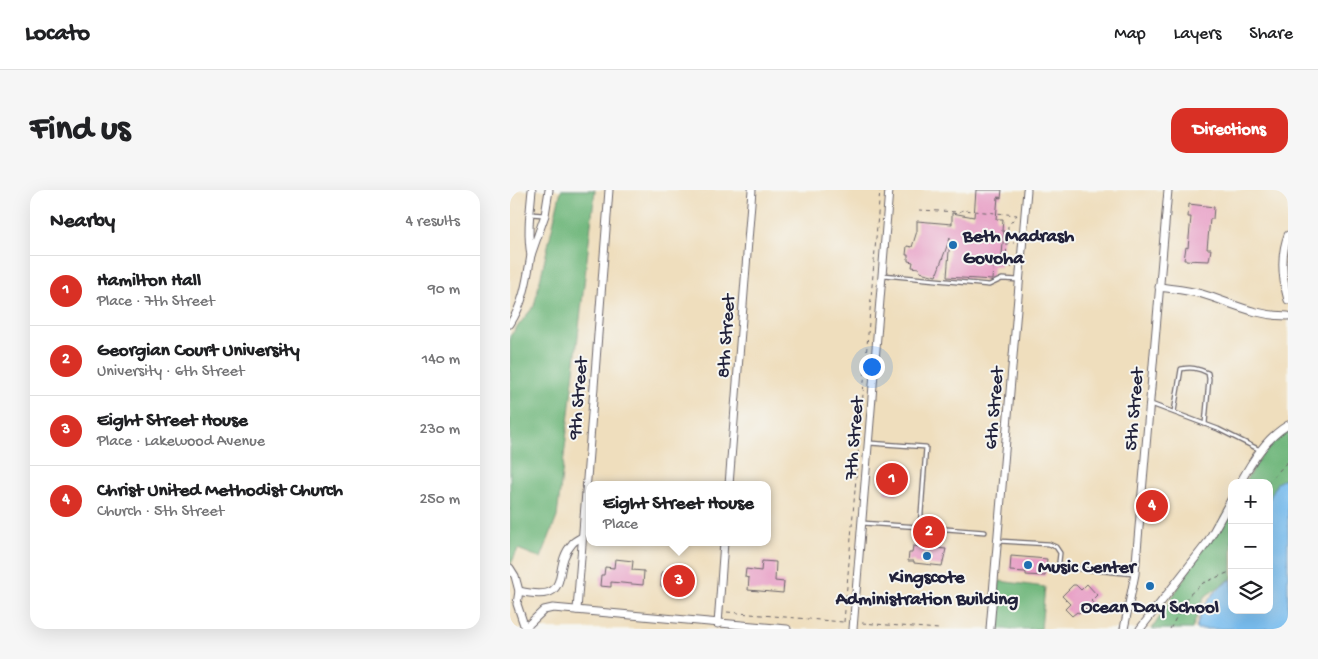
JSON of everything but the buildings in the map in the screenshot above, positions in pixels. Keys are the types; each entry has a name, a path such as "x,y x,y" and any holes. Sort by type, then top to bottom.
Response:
{"street":[{"path":"531,255 529,214 532,190"},
{"path":"510,324 526,289 531,255 545,216 549,190"},
{"name":"9th Street","path":"586,481 609,190"},
{"name":"8th Street","path":"729,481 752,190"},
{"name":"7th Street","path":"853,626 889,190"},
{"name":"6th Street","path":"990,629 1027,190"},
{"name":"5th Street","path":"1124,629 1135,574 1168,190"},
{"path":"1288,235 1283,253 1285,287 1288,300"},
{"path":"1159,287 1200,293 1254,313 1288,316"},
{"path":"1242,479 1260,451 1276,432 1288,425"},
{"name":"9th Street","path":"577,610 586,486"},
{"path":"1140,629 1207,543 1228,505"},
{"path":"519,591 530,594 546,593 557,586 561,577 565,556 572,544 582,537"},
{"path":"718,624 724,546"},
{"path":"510,568 515,576 519,591 517,604 525,629 544,610 553,608 787,629"}],"lane":[{"path":"529,214 545,216"},
{"path":"882,275 990,285 1002,279 1019,280"},
{"path":"1174,412 1181,369 1200,369 1208,374 1209,379 1205,424"},
{"path":"1149,404 1205,424 1260,451"},
{"path":"868,443 926,447 920,527"},
{"path":"862,523 985,532"},
{"path":"997,540 1049,544 1056,547 1060,553 1059,562 1061,567 1135,574"}],"path":[{"path":"719,611 844,622 880,190"},
{"path":"918,210 959,212 963,210 1017,215 1008,226 1006,242 1006,259 1012,268"},
{"path":"1006,242 1015,243"},
{"path":"1271,479 1288,460"},
{"path":"1170,629 1188,596 1203,583 1228,573"},
{"path":"853,626 939,629"}],"green space":[{"path":"561,190 595,190 557,517 541,558 518,549 510,566 510,336 534,306"},
{"path":"1288,428 1288,482 1273,510 1273,479 1247,479 1270,442"},
{"path":"1228,509 1228,581 1204,597 1192,629 1152,629"},
{"path":"999,581 1045,587 1041,629 997,629"}],"water":[{"path":"1288,477 1288,629 1196,629 1208,600 1228,582 1228,614 1273,614 1273,492 1277,483"}],"place":[{"name":"Beth Madrash Govoha","path":"953,245"},
{"name":"Hamilton Hall","path":"892,479"},
{"name":"Christ United Methodist Church","path":"1152,506"},
{"name":"Georgian Court University","path":"929,532"},
{"name":"Kingscote Administration Building","path":"927,556"},
{"name":"Music Center","path":"1028,565"},
{"name":"Eight Street House","path":"679,581"},
{"name":"Ocean Day School","path":"1150,586"}]}
